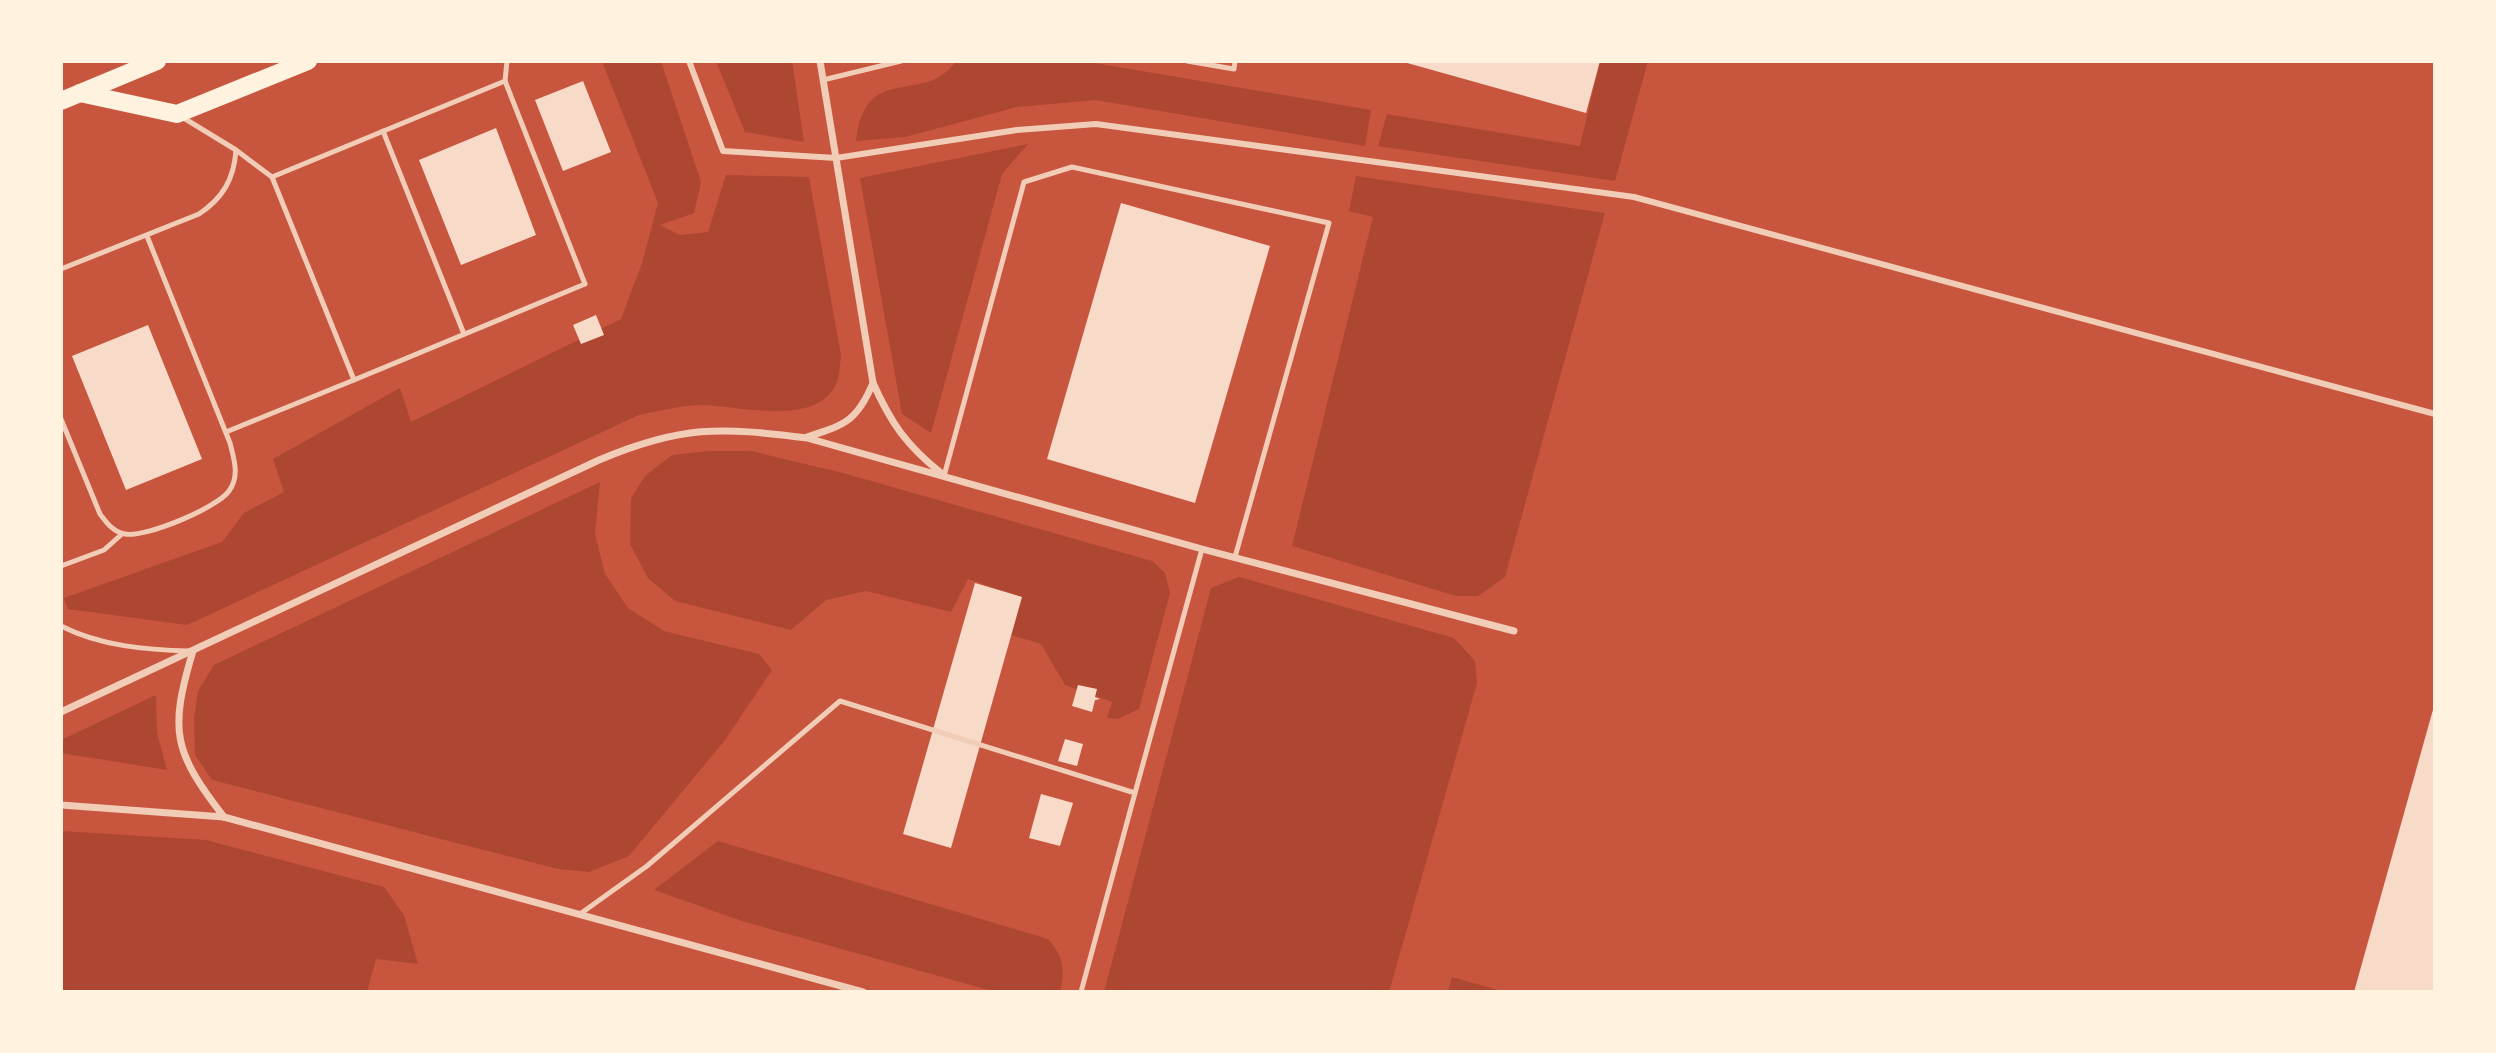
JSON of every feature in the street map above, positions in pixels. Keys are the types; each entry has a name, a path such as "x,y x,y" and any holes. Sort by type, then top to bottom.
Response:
{"main road":[{"path":"61,101 157,61"},
{"path":"80,93 177,114 308,61"}],"street":[{"path":"689,61 723,151 836,158 1017,130 1096,124 1634,197 2435,414"},
{"path":"820,61 873,383 891,423 920,456 944,476"},
{"path":"807,438 839,427 862,409 873,383"},
{"path":"61,712 628,448 697,430 757,430 807,438 1202,549 1514,631"},
{"path":"193,651 181,688 178,733 183,757 194,778 224,817"},
{"path":"61,805 224,817 863,992"}],"lane":[{"path":"226,432 585,284 505,81 508,61"},
{"path":"823,80 901,61"},
{"path":"1190,61 1234,69 1236,61"},
{"path":"272,177 505,81"},
{"path":"177,114 236,150 272,177 354,380"},
{"path":"383,131 464,334"},
{"path":"61,269 199,214 215,203 235,171 236,150"},
{"path":"944,476 1024,182 1072,167 1329,223 1235,557"},
{"path":"61,419 100,514 110,527 122,534 137,535 153,530 219,500 229,491 235,477 235,463 226,432 147,236"},
{"path":"61,566 104,550 122,534"},
{"path":"1081,992 1202,549"},
{"path":"61,626 91,638 140,648 193,651"},
{"path":"580,914 647,866 839,701 1135,793"}],"shaded area":[{"path":"602,61 661,61 701,182 694,213 660,225 680,235 708,232 726,175 809,177 841,355 837,382 827,396 813,405 796,410 703,405 639,415 187,625 68,609 64,598 222,542 244,513 284,492 273,459 400,388 411,422 621,319 642,263 658,203"},
{"path":"716,61 792,61 804,142 745,132"},
{"path":"956,61 1083,61 1371,110 1365,146 1096,100 1017,107 905,137 856,141 862,116 871,101 883,92 929,82 943,74"},
{"path":"1600,61 1648,61 1615,181 1378,146 1387,114 1580,146"},
{"path":"1028,144 1002,174 931,433 902,414 860,178"},
{"path":"1356,176 1605,213 1505,577 1478,596 1456,596 1292,546 1373,217 1349,211"},
{"path":"708,451 751,451 843,473 1152,561 1165,573 1170,593 1139,709 1118,719 1107,718 1112,702 1065,685 1041,644 1011,635 1022,597 968,579 951,612 866,591 826,600 791,630 675,601 648,578 630,544 631,498 645,476 672,455"},
{"path":"600,482 595,534 605,574 628,608 664,631 759,654 772,670 725,740 629,856 589,872 558,869 212,780 195,755 194,718 198,691 214,665"},
{"path":"1239,577 1454,638 1475,661 1477,683 1389,992 1104,992 1211,588"},
{"path":"156,695 157,733 167,770 61,753 61,740"},
{"path":"61,831 206,840 384,887 404,915 418,964 376,959 367,992 61,992"},
{"path":"718,841 1048,939 1062,964 1060,992 996,992 745,922 654,890"},
{"path":"1452,977 1505,992 1448,992"}],"building":[{"path":"1400,61 1600,61 1586,113"},
{"path":"583,81 611,152 563,171 535,100"},
{"path":"496,128 536,235 461,265 419,160"},
{"path":"1121,203 1270,246 1195,503 1047,459"},
{"path":"596,315 604,335 581,344 573,325"},
{"path":"148,325 202,459 126,490 72,356"},
{"path":"975,583 1022,597 951,848 903,834"},
{"path":"1078,685 1097,689 1095,697 1100,699 1095,700 1092,712 1072,706"},
{"path":"2434,706 2435,992 2354,992"},
{"path":"1065,739 1083,744 1077,766 1058,761"},
{"path":"1041,794 1073,803 1060,846 1029,838"}]}
